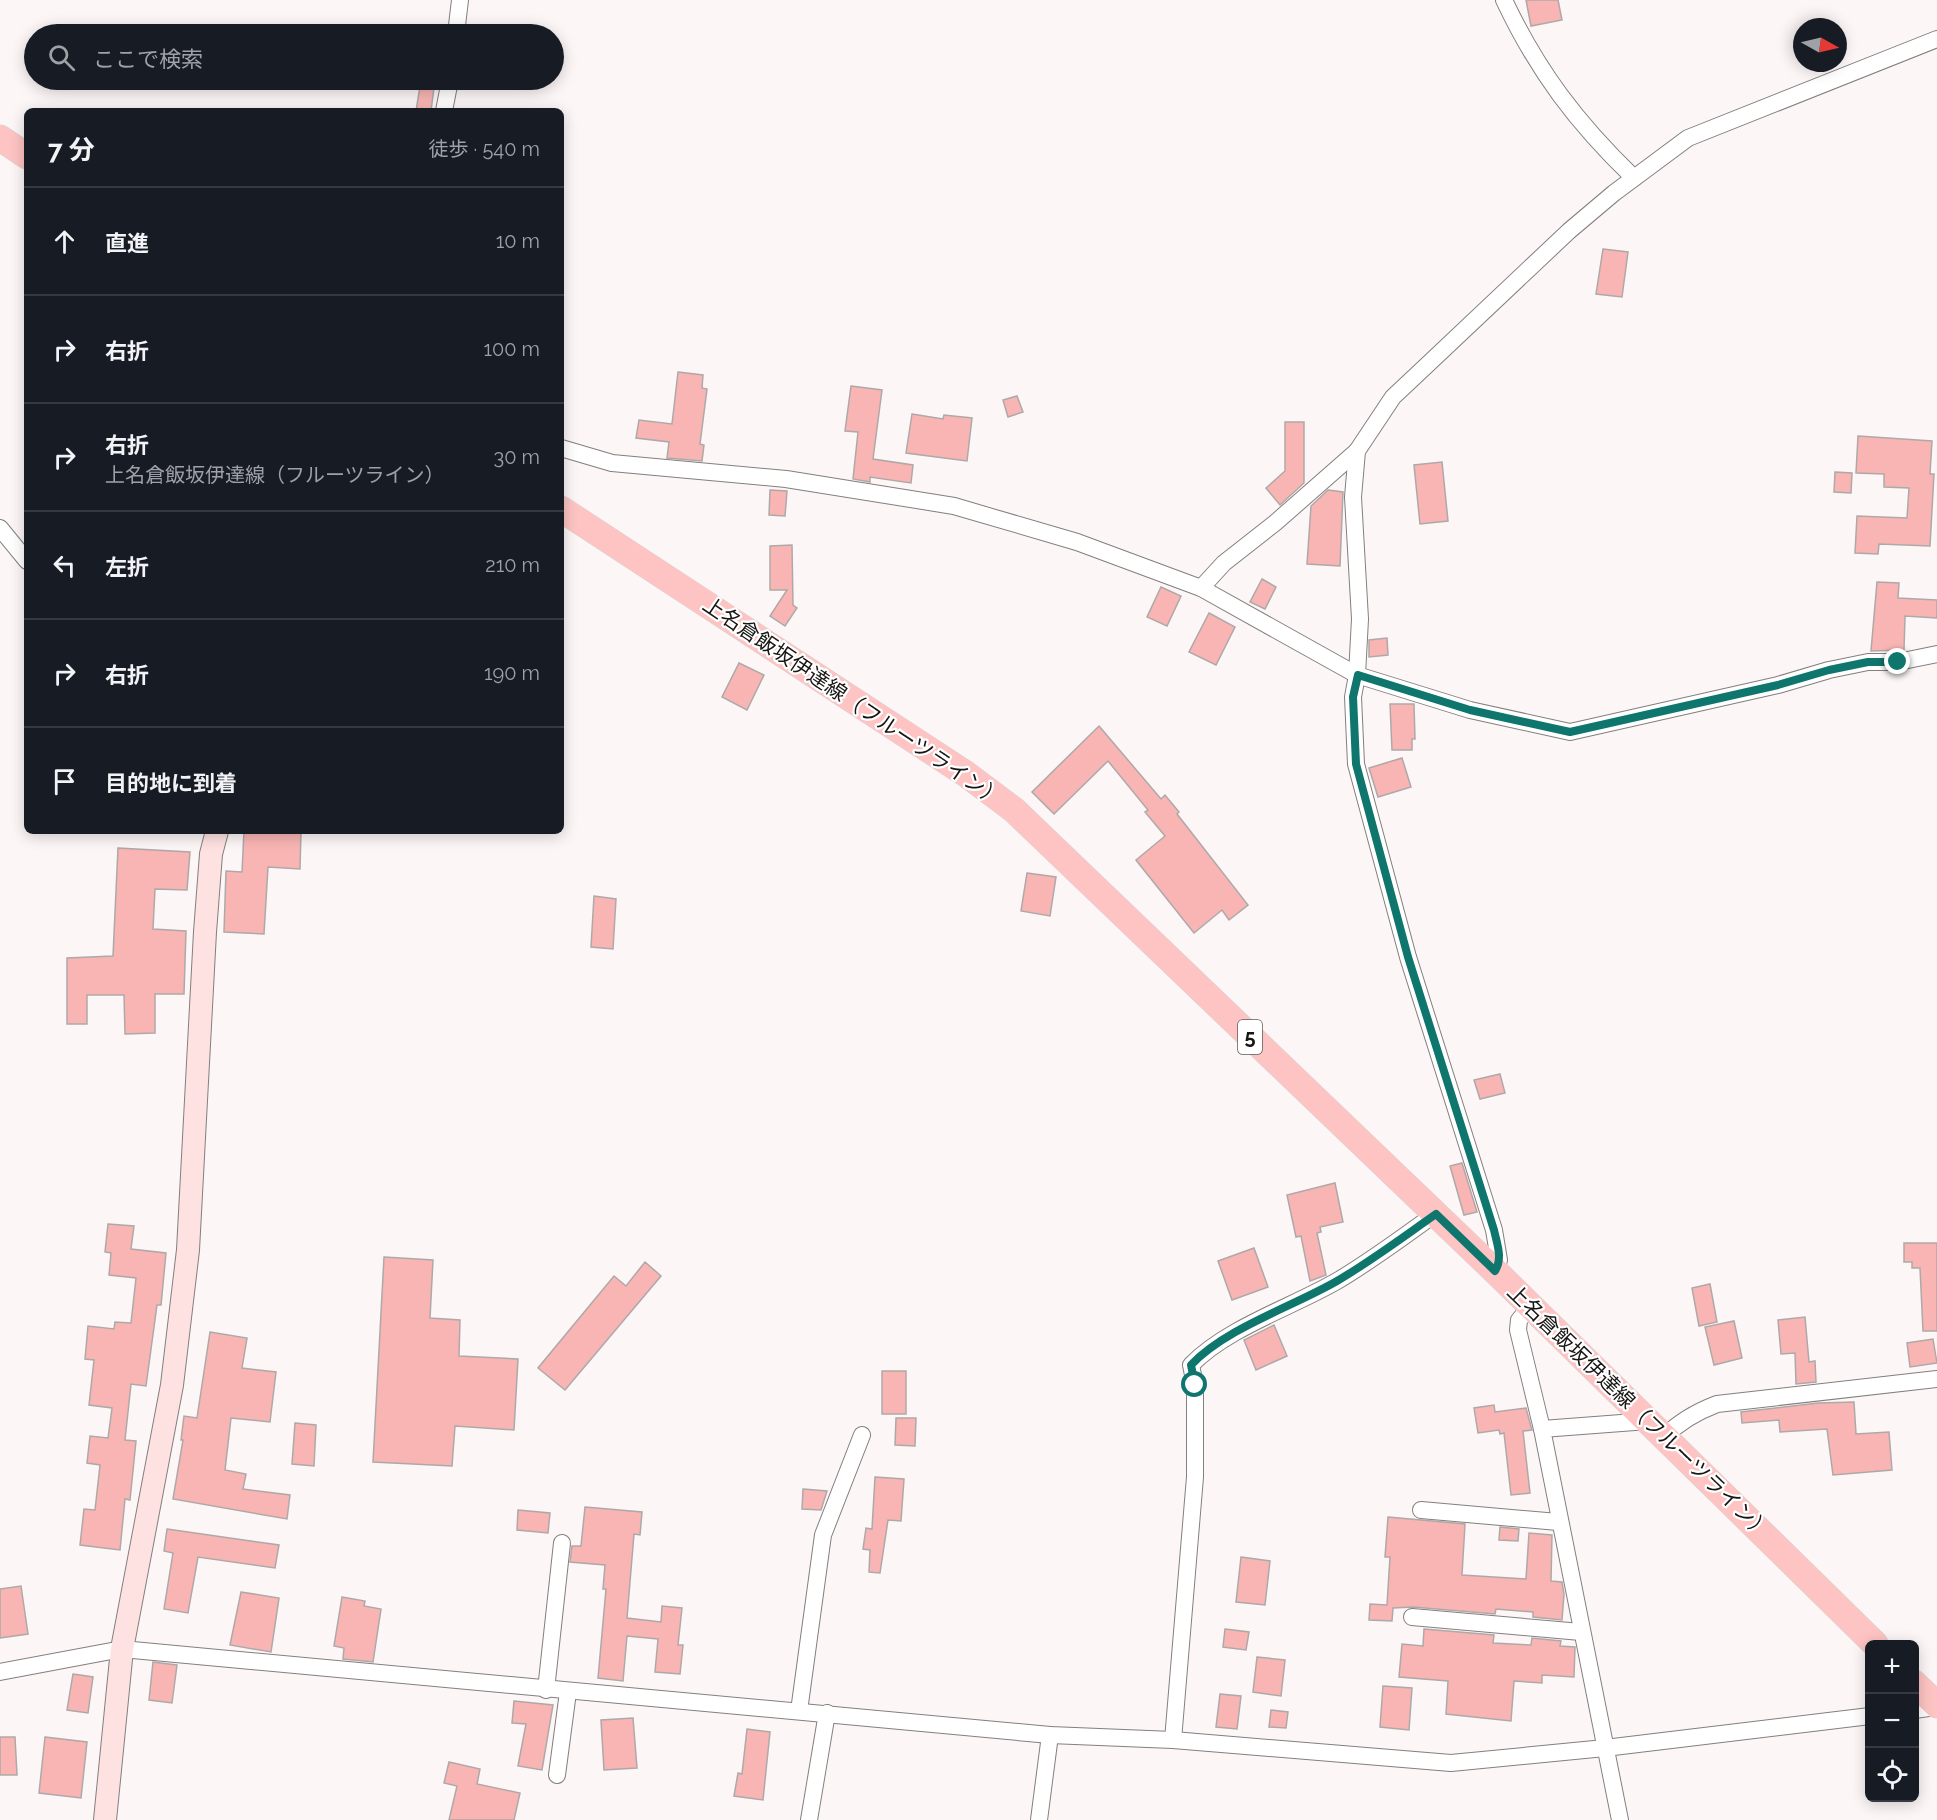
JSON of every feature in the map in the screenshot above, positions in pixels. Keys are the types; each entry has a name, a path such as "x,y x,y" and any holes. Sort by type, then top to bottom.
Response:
{"main road":[{"path":"0,138 24,154"},
{"name":"上名倉飯坂伊達線（フルーツライン）","path":"564,511 966,774 1014,810 1495,1271 1871,1640"},
{"path":"1919,1688 1937,1706"}],"street":[{"path":"457,24 460,0"},
{"path":"1504,0 1532,55 1563,100 1594,140 1634,178"},
{"path":"1201,588 1224,562 1275,523 1357,451 1393,397 1569,231 1634,178 1688,138 1937,39"},
{"path":"445,108 448,90"},
{"path":"564,449 612,463 786,479 954,506 1077,542 1201,588 1358,675 1470,710 1570,732 1778,685 1829,670 1868,662 1898,662 1937,654"},
{"path":"1357,451 1353,497 1360,618 1358,675 1353,697 1356,764 1408,957 1494,1230 1499,1260 1495,1271"},
{"path":"0,528 24,557"},
{"path":"105,1820 122,1649 172,1385 187,1261 211,835"},
{"path":"1173,1740 1195,1477 1195,1385 1191,1365 1200,1355 1266,1316 1358,1269 1436,1214"},
{"path":"1531,1306 1519,1320 1518,1330 1542,1429 1558,1522 1620,1820"},
{"path":"1542,1429 1656,1429 1676,1425 1717,1404 1937,1379"},
{"path":"799,1711 823,1535 862,1435"},
{"path":"1421,1510 1558,1522"},
{"path":"546,1690 562,1544"},
{"path":"1412,1617 1581,1632"},
{"path":"0,1672 122,1649 1050,1735 1173,1740 1451,1763 1605,1748 1865,1716"},
{"path":"557,1775 568,1692"},
{"path":"1919,1709 1937,1706"},
{"path":"809,1820 827,1713"},
{"path":"1039,1820 1050,1735"}],"building":[{"path":"1526,0 1558,0 1562,20 1531,26"},
{"path":"419,90 434,90 431,108 416,108"},
{"path":"1603,249 1628,252 1622,297 1596,294"},
{"path":"678,372 703,375 702,388 707,389 700,444 704,445 702,461 667,458 669,442 636,438 639,420 672,424"},
{"path":"851,386 882,390 873,459 913,465 911,483 870,477 870,482 853,479 858,432 845,431"},
{"path":"1017,396 1023,412 1008,417 1003,400"},
{"path":"912,414 943,419 944,415 972,418 967,461 906,453"},
{"path":"1285,422 1304,422 1304,483 1280,505 1266,488 1285,471"},
{"path":"1858,436 1932,441 1930,474 1934,474 1930,546 1879,544 1878,554 1855,553 1857,516 1907,518 1909,488 1884,487 1884,474 1856,473"},
{"path":"1442,462 1448,521 1420,524 1414,465"},
{"path":"1835,472 1852,473 1851,493 1834,492"},
{"path":"770,490 787,491 785,516 769,515"},
{"path":"1328,490 1343,492 1340,566 1307,564 1311,506"},
{"path":"792,545 793,605 797,608 785,626 770,616 787,590 770,590 770,546"},
{"path":"1262,579 1276,587 1265,609 1250,602"},
{"path":"1877,582 1899,583 1898,598 1937,600 1937,618 1905,616 1904,650 1871,651"},
{"path":"1161,587 1181,596 1167,626 1147,617"},
{"path":"1209,613 1235,627 1216,665 1189,652"},
{"path":"1387,638 1388,655 1369,657 1369,640"},
{"path":"739,663 764,675 747,710 722,697"},
{"path":"1390,704 1414,704 1415,739 1412,739 1412,750 1392,750"},
{"path":"1099,726 1161,799 1165,795 1179,812 1177,814 1248,905 1229,920 1222,910 1194,933 1136,860 1165,836 1145,812 1148,810 1108,761 1054,814 1032,792"},
{"path":"1402,758 1411,787 1378,797 1369,768"},
{"path":"244,834 301,834 300,869 268,867 264,934 224,932 226,871 242,872"},
{"path":"118,848 190,852 187,890 155,889 153,929 186,931 184,994 155,994 155,1033 125,1034 124,995 87,995 87,1024 67,1024 67,958 113,956"},
{"path":"1027,873 1056,877 1050,916 1021,911"},
{"path":"594,896 616,899 613,949 591,947"},
{"path":"1500,1074 1505,1093 1480,1099 1474,1080"},
{"path":"1462,1163 1477,1212 1464,1215 1450,1166"},
{"path":"1335,1183 1343,1222 1320,1227 1321,1232 1317,1233 1326,1275 1310,1281 1301,1236 1296,1237 1287,1195"},
{"path":"108,1224 134,1226 131,1249 166,1253 161,1305 157,1305 146,1386 131,1384 125,1440 136,1441 130,1500 125,1499 120,1550 80,1545 84,1509 95,1510 100,1465 87,1463 90,1436 108,1438 112,1408 89,1405 94,1360 85,1359 88,1326 114,1329 115,1322 131,1323 136,1278 109,1275 111,1253 105,1252"},
{"path":"1904,1243 1937,1243 1937,1331 1923,1331 1920,1268 1912,1268 1912,1262 1904,1262"},
{"path":"1254,1248 1268,1287 1232,1300 1218,1261"},
{"path":"384,1257 433,1260 430,1318 460,1320 459,1356 518,1359 514,1430 455,1426 452,1466 373,1462"},
{"path":"645,1262 661,1276 565,1390 538,1368 614,1276 626,1286"},
{"path":"1710,1284 1717,1322 1699,1326 1692,1288"},
{"path":"1805,1317 1809,1362 1815,1361 1816,1382 1796,1384 1795,1353 1781,1354 1778,1320"},
{"path":"1734,1321 1742,1358 1714,1365 1705,1327"},
{"path":"1274,1325 1287,1356 1256,1370 1244,1340"},
{"path":"210,1332 247,1338 242,1368 276,1372 270,1422 231,1418 225,1470 246,1474 243,1489 290,1495 287,1519 173,1499 183,1440 181,1440 184,1416 197,1418"},
{"path":"1933,1339 1937,1363 1910,1367 1907,1343"},
{"path":"882,1371 906,1371 906,1414 882,1414"},
{"path":"1854,1402 1856,1434 1889,1432 1892,1470 1833,1475 1827,1429 1780,1432 1779,1420 1742,1423 1741,1412 1818,1403"},
{"path":"1494,1405 1495,1412 1526,1408 1532,1430 1523,1431 1530,1493 1511,1495 1504,1433 1500,1434 1499,1430 1478,1433 1474,1408"},
{"path":"896,1418 916,1418 915,1446 895,1445"},
{"path":"295,1423 316,1425 314,1466 292,1464"},
{"path":"875,1477 904,1479 901,1521 888,1520 880,1573 869,1572 870,1550 863,1549 866,1528 872,1529"},
{"path":"803,1489 827,1491 821,1510 802,1509"},
{"path":"585,1507 642,1512 640,1535 634,1534 627,1618 661,1622 662,1606 682,1608 678,1645 683,1645 680,1674 655,1672 658,1639 627,1636 623,1681 598,1678 606,1589 603,1589 605,1565 570,1562 572,1546 581,1546"},
{"path":"518,1510 550,1513 548,1533 517,1530"},
{"path":"1388,1517 1465,1524 1462,1575 1526,1579 1529,1533 1552,1535 1551,1581 1562,1582 1564,1594 1562,1620 1533,1617 1533,1612 1496,1609 1495,1614 1413,1607 1393,1608 1392,1621 1369,1620 1370,1604 1387,1605 1390,1557 1385,1557"},
{"path":"1500,1527 1519,1529 1518,1541 1499,1540"},
{"path":"167,1529 279,1545 275,1568 198,1557 188,1613 164,1609 173,1553 164,1551"},
{"path":"1241,1557 1270,1561 1265,1605 1236,1602"},
{"path":"21,1586 28,1634 0,1638 0,1589"},
{"path":"241,1592 279,1598 271,1652 230,1645"},
{"path":"342,1597 365,1601 364,1606 381,1609 373,1662 343,1659 344,1648 334,1646"},
{"path":"1225,1629 1249,1632 1246,1650 1223,1647"},
{"path":"1424,1629 1494,1635 1493,1643 1531,1645 1532,1638 1561,1641 1560,1646 1575,1647 1574,1677 1542,1675 1542,1683 1514,1681 1511,1721 1446,1714 1448,1681 1399,1677 1402,1644 1423,1646"},
{"path":"1257,1657 1285,1660 1281,1696 1253,1692"},
{"path":"153,1662 177,1665 172,1703 149,1700"},
{"path":"73,1674 93,1677 88,1713 67,1710"},
{"path":"1383,1686 1412,1688 1409,1730 1380,1727"},
{"path":"1220,1694 1241,1696 1237,1729 1216,1727"},
{"path":"514,1701 553,1705 542,1770 518,1766 526,1724 512,1723"},
{"path":"1271,1710 1288,1712 1286,1728 1269,1727"},
{"path":"633,1718 637,1768 604,1770 601,1720"},
{"path":"747,1729 770,1732 763,1800 734,1796 738,1773 742,1774"},
{"path":"0,1737 15,1737 17,1775 0,1775"},
{"path":"45,1737 87,1742 81,1798 39,1793"},
{"path":"449,1762 480,1769 477,1784 520,1793 514,1820 449,1820 457,1786 444,1783"}],"route":[{"path":"1195,1385 1191,1365 1200,1355 1266,1316 1358,1269 1436,1214 1495,1271 1498,1266 1498,1247 1494,1230 1408,957 1356,764 1353,697 1358,675 1470,710 1570,732 1778,685 1829,670 1868,662 1898,662"}]}
